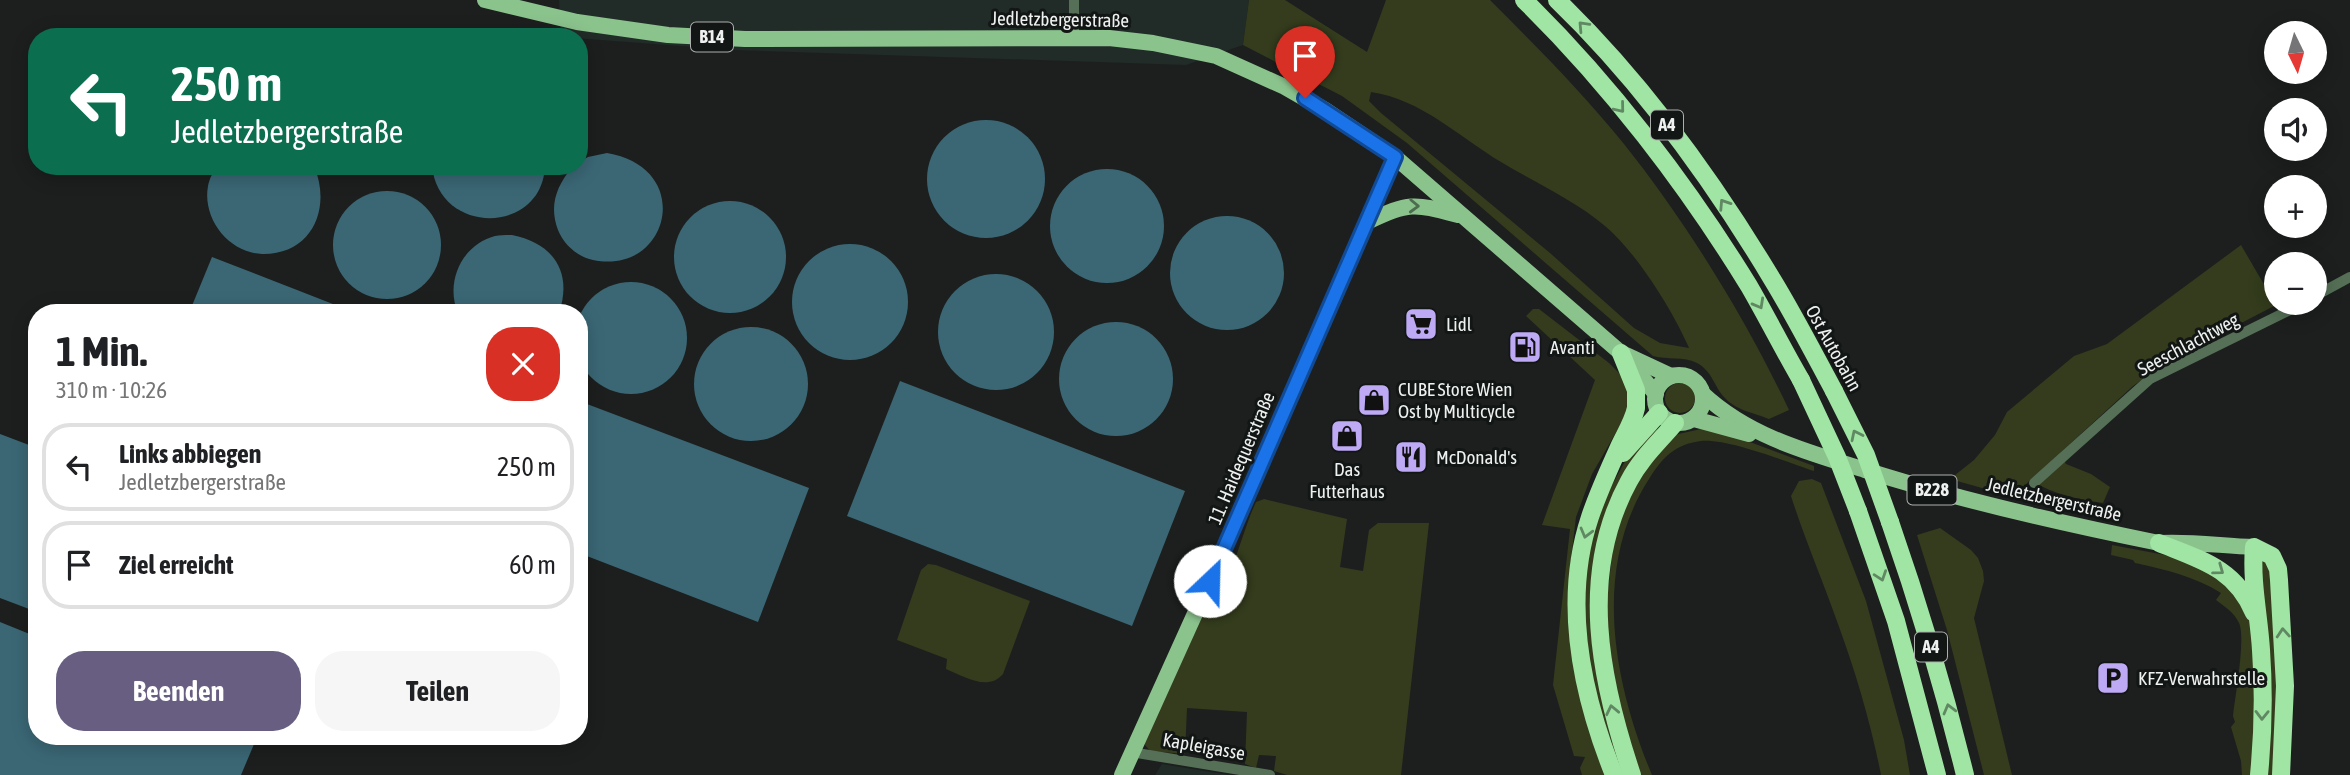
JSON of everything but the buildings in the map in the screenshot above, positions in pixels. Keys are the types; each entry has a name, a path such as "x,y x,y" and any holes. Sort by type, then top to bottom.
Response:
{"highway":[{"name":"Ost Autobahn","path":"1557,0 1581,23 1658,112 1721,197 1773,280 1835,391 1866,455 1922,615 1965,775"},
{"name":"A4","path":"1525,1 1590,71 1656,151 1737,267 1801,380 1837,457 1896,621 1937,775"},
{"path":"1614,775 1597,727 1585,677 1577,613 1579,569 1585,536 1636,408 1636,390 1621,353"},
{"path":"1610,470 1660,413"},
{"path":"1632,775 1615,722 1602,664 1597,615 1601,565 1611,524 1628,482 1647,453 1675,423"},
{"path":"2159,543 2202,559 2224,572 2244,593 2258,622"},
{"path":"2259,775 2263,714 2261,649 2252,567 2254,547 2272,556 2279,580 2285,685 2281,775"},
{"path":"1922,714 1918,741 1925,775"}],"main road":[{"name":"Jedletzbergerstraße","path":"485,0 577,22 668,35 746,39 1118,38 1216,56 1285,87 1395,157 1621,353 1656,394"},
{"name":"11. Haidequerstraße","path":"1122,775 1222,556 1395,157"},
{"path":"1367,222 1401,206 1423,205 1464,217"},
{"name":"Jedletzbergerstraße","path":"1621,353 1671,376"},
{"path":"1679,375 1694,381 1703,394 1702,408 1694,419 1675,423 1669,421 1656,407 1656,394 1661,383 1671,376 1679,375"},
{"name":"Jedletzbergerstraße","path":"1703,394 1724,412 1770,438"},
{"name":"Jedletzbergerstraße","path":"1694,419 1770,438 1904,483 2008,511 2159,543 2254,547"}],"street":[{"path":"1074,0 1074,39"},
{"path":"2327,289 2350,276"},
{"name":"Seeschlachtweg","path":"2034,483 2150,379 2280,315"},
{"name":"Kapleigasse","path":"1132,752 1270,775"}],"shaded area":[{"path":"559,0 1249,0 1243,45 1186,65 734,50 588,39 588,28 561,28"},
{"path":"1162,764 1229,775 1155,775"}],"green space":[{"path":"1249,0 1285,0 1367,52 1386,0 1490,0 1592,106 1647,174 1714,272 1754,341 1789,410 1769,419 1745,411 1724,397 1706,370 1697,363 1653,356 1407,143 1342,96 1243,45","holes":["1371,92 1389,96 1439,120 1501,162 1581,208 1605,226 1629,251 1653,283 1689,348 1660,343 1634,328 1550,253 1369,101"]},
{"path":"2241,245 2264,284 2264,311 2170,360 2133,386 2060,453 2066,464 2091,474 2110,487 2103,503 2065,495 2030,480 2014,497 1950,479 1974,460 1995,435 2007,412 2074,356 2107,344"},
{"path":"1533,309 1539,309 1609,363 1626,380 1630,397 1626,415 1592,474 1576,517 1570,567 1569,607 1607,775 1582,775 1580,768 1585,757 1574,756 1553,685 1570,529 1542,525 1595,380 1526,316"},
{"path":"1680,383 1690,388 1695,398 1690,408 1680,413 1670,408 1665,398 1670,388"},
{"path":"1654,427 1660,432 1612,502 1602,694 1626,775 1619,775 1587,666 1584,571 1600,507 1629,454"},
{"path":"1715,429 1814,466 1814,471 1726,443 1701,441 1684,445 1670,453 1649,479 1631,514 1620,550 1614,588 1619,665 1627,703 1652,775 1639,775 1627,742 1604,624 1616,522 1639,471 1674,435"},
{"path":"1812,479 1821,483 1866,601 1904,740 1910,775 1881,775 1851,661 1791,496 1799,481"},
{"path":"1264,499 1347,519 1340,567 1363,571 1369,530 1378,523 1429,523 1401,775 1287,775 1274,771 1276,756 1259,755 1256,768 1245,764 1247,712 1187,708 1185,754 1150,751 1145,745 1144,739 1212,594 1225,572 1229,573 1256,502"},
{"path":"1940,528 1971,550 1978,558 1983,571 1984,581 1974,618 2012,775 1984,775 1947,630 1917,535"},
{"path":"2112,545 2181,558 2208,570 2231,587 2251,621 2255,648 2253,775 2242,775 2241,761 2231,727 2235,722 2233,716 2241,654 2241,630 2235,616 2216,600 2221,593 2190,578 2111,555"},
{"path":"2259,561 2270,563 2278,678 2274,775 2263,775"},
{"path":"928,564 1030,601 1003,674 997,679 990,682 975,681 946,669 947,659 897,640 921,570"}],"water":[{"path":"986,120 1009,125 1028,137 1040,156 1045,179 1040,202 1028,221 1009,233 986,238 963,233 944,221 932,202 927,179 932,156 944,137 963,125"},
{"path":"607,153 635,163 653,178 662,198 662,218 654,237 640,252 619,261 593,260 577,253 561,235 555,221 554,205 558,189 567,175 588,175 588,157"},
{"path":"1107,169 1129,173 1147,186 1160,204 1164,226 1160,248 1147,266 1129,279 1107,283 1085,279 1067,266 1054,248 1050,226 1054,204 1067,186 1085,173"},
{"path":"212,175 317,175 321,198 319,213 314,226 294,247 262,254 250,252 229,241 214,222 207,198"},
{"path":"435,175 543,175 540,189 527,205 510,215 490,218 470,215 452,205 439,189"},
{"path":"387,191 408,195 425,207 437,224 441,245 437,266 425,283 408,295 387,299 366,295 349,283 337,266 333,245 337,224 349,207 366,195"},
{"path":"730,201 752,205 770,217 782,235 786,257 782,279 770,297 752,309 730,313 708,309 690,297 678,279 674,257 678,235 690,217 708,205"},
{"path":"1227,216 1249,221 1267,233 1279,251 1284,273 1279,295 1267,313 1249,325 1227,330 1205,325 1187,313 1175,295 1170,273 1175,251 1187,233 1205,221"},
{"path":"512,235 526,239 549,252 561,272 561,304 455,304 455,278 465,256 483,241 495,236"},
{"path":"850,244 872,248 891,261 904,280 908,302 904,324 891,343 872,356 850,360 828,356 809,343 796,324 792,302 796,280 809,261 828,248"},
{"path":"212,257 333,304 193,304"},
{"path":"996,274 1018,278 1037,291 1050,310 1054,332 1050,354 1037,373 1018,386 996,390 974,386 955,373 942,354 938,332 942,310 955,291 974,278"},
{"path":"631,282 653,286 671,298 683,316 686,327 683,360 671,378 653,390 620,393 600,385 588,374 586,304 609,286"},
{"path":"1116,322 1138,327 1156,339 1168,357 1173,379 1168,401 1156,419 1138,431 1116,436 1094,431 1076,419 1064,401 1059,379 1064,357 1076,339 1094,327"},
{"path":"751,327 773,331 791,344 804,362 808,384 804,406 791,424 773,437 751,441 729,437 711,424 698,406 694,384 698,362 711,344 729,331"},
{"path":"900,381 1185,491 1132,626 847,516"},
{"path":"588,404 809,488 758,622 588,556"},
{"path":"0,434 28,445 28,609 0,598"},
{"path":"0,622 28,633 28,745 254,745 241,775 0,775"}],"place":[{"name":"Lidl","path":"1421,324"},
{"name":"Avanti","path":"1525,347"},
{"name":"CUBE Store Wien Ost by Multicycle","path":"1374,400"},
{"name":"Das Futterhaus","path":"1347,436"},
{"name":"McDonald's","path":"1411,457"},
{"name":"KFZ-Verwahrstelle","path":"2113,678"}],"route":[{"path":"1210,581 1395,157 1305,98"}]}
